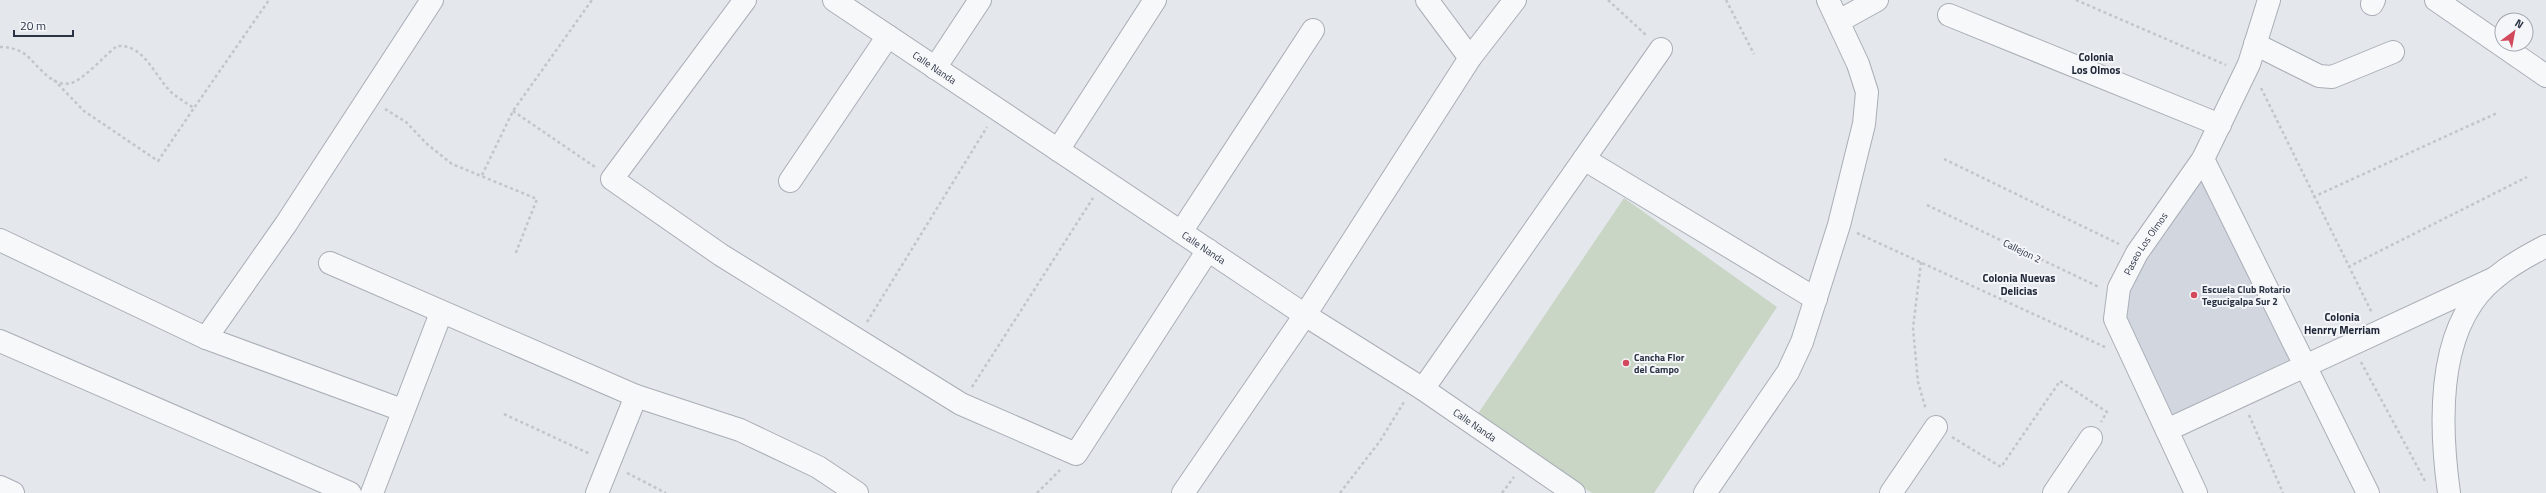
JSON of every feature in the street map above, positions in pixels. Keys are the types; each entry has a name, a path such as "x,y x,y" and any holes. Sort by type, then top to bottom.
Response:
{"street":[{"path":"206,338 286,224 432,0"},
{"path":"745,0 612,179 721,255 961,404 1076,454 1208,250"},
{"name":"Calle Nanda","path":"834,0 1305,315 1419,387 1574,493"},
{"path":"936,68 980,0"},
{"path":"1058,150 1156,0"},
{"path":"1427,0 1470,58"},
{"path":"1183,493 1305,315 1470,58 1516,0"},
{"path":"1705,493 1788,372 1802,342 1839,225 1864,124 1867,92 1858,64 1828,0"},
{"path":"1839,21 1877,0"},
{"name":"Paseo Los Olmos","path":"2196,493 2116,319 2119,288 2137,253 2203,159 2250,60 2268,0"},
{"path":"2436,0 2546,76"},
{"path":"1949,15 2220,125"},
{"path":"1181,232 1313,30"},
{"path":"790,181 888,36"},
{"path":"1419,387 1584,159 1661,49"},
{"path":"2250,60 2319,76 2332,77 2393,52"},
{"path":"1584,159 1816,299"},
{"path":"2203,159 2368,493"},
{"path":"0,240 206,338 402,410"},
{"path":"2167,430 2495,278 2526,257 2546,246"},
{"path":"330,263 441,313 636,396 740,430 818,467 857,493"},
{"path":"2449,493 2443,448 2442,409 2455,338 2472,303 2495,278"},
{"path":"372,493 402,410 441,313"},
{"path":"0,341 350,493"},
{"path":"597,493 636,396"},
{"path":"1891,493 1936,427"},
{"path":"2054,493 2091,438"},
{"path":"0,487 13,493"}],"path":[{"path":"0,47 9,47 26,55 84,112 158,161 269,0"},
{"path":"482,174 513,111 592,0"},
{"path":"1608,0 1661,49"},
{"path":"1726,0 1754,54"},
{"path":"2076,0 2250,60 2313,197 2381,331"},
{"path":"53,80 64,83 74,82 117,46 125,46 136,49 171,91 194,108"},
{"path":"368,98 406,122 428,144 452,164 482,174 537,198 515,255"},
{"path":"856,340 998,110"},
{"path":"513,111 612,179"},
{"path":"2313,197 2497,113"},
{"path":"1944,158 2137,253"},
{"path":"2348,267 2528,177"},
{"path":"961,404 1104,180"},
{"name":"Callejon 2","path":"1927,205 2118,296"},
{"path":"1839,225 2108,348"},
{"path":"1921,262 1913,328 1918,382 1928,415 1936,427 2000,467 2060,381 2107,412 2091,438"},
{"path":"2352,344 2428,486"},
{"path":"1340,493 1419,387"},
{"path":"2241,396 2283,493"},
{"path":"504,414 609,463 666,493"},
{"path":"1037,493 1076,454"}],"shaded area":[{"name":"Escuela Club Rotario Tegucigalpa Sur 2","path":"2201,174 2295,361 2169,420 2125,315 2130,286 2142,258"}],"green space":[{"name":"Cancha Flor del Campo","path":"1624,198 1777,307 1654,493 1592,493 1475,418"}],"place":[{"name":"Escuela Club Rotario Tegucigalpa Sur 2","path":"2194,295"},
{"name":"Cancha Flor del Campo","path":"1626,363"}],"district":[{"name":"Colonia Los Olmos","path":"2096,63"},
{"name":"Colonia Nuevas Delicias","path":"2019,284"},
{"name":"Colonia Henrry Merriam","path":"2342,323"}]}
